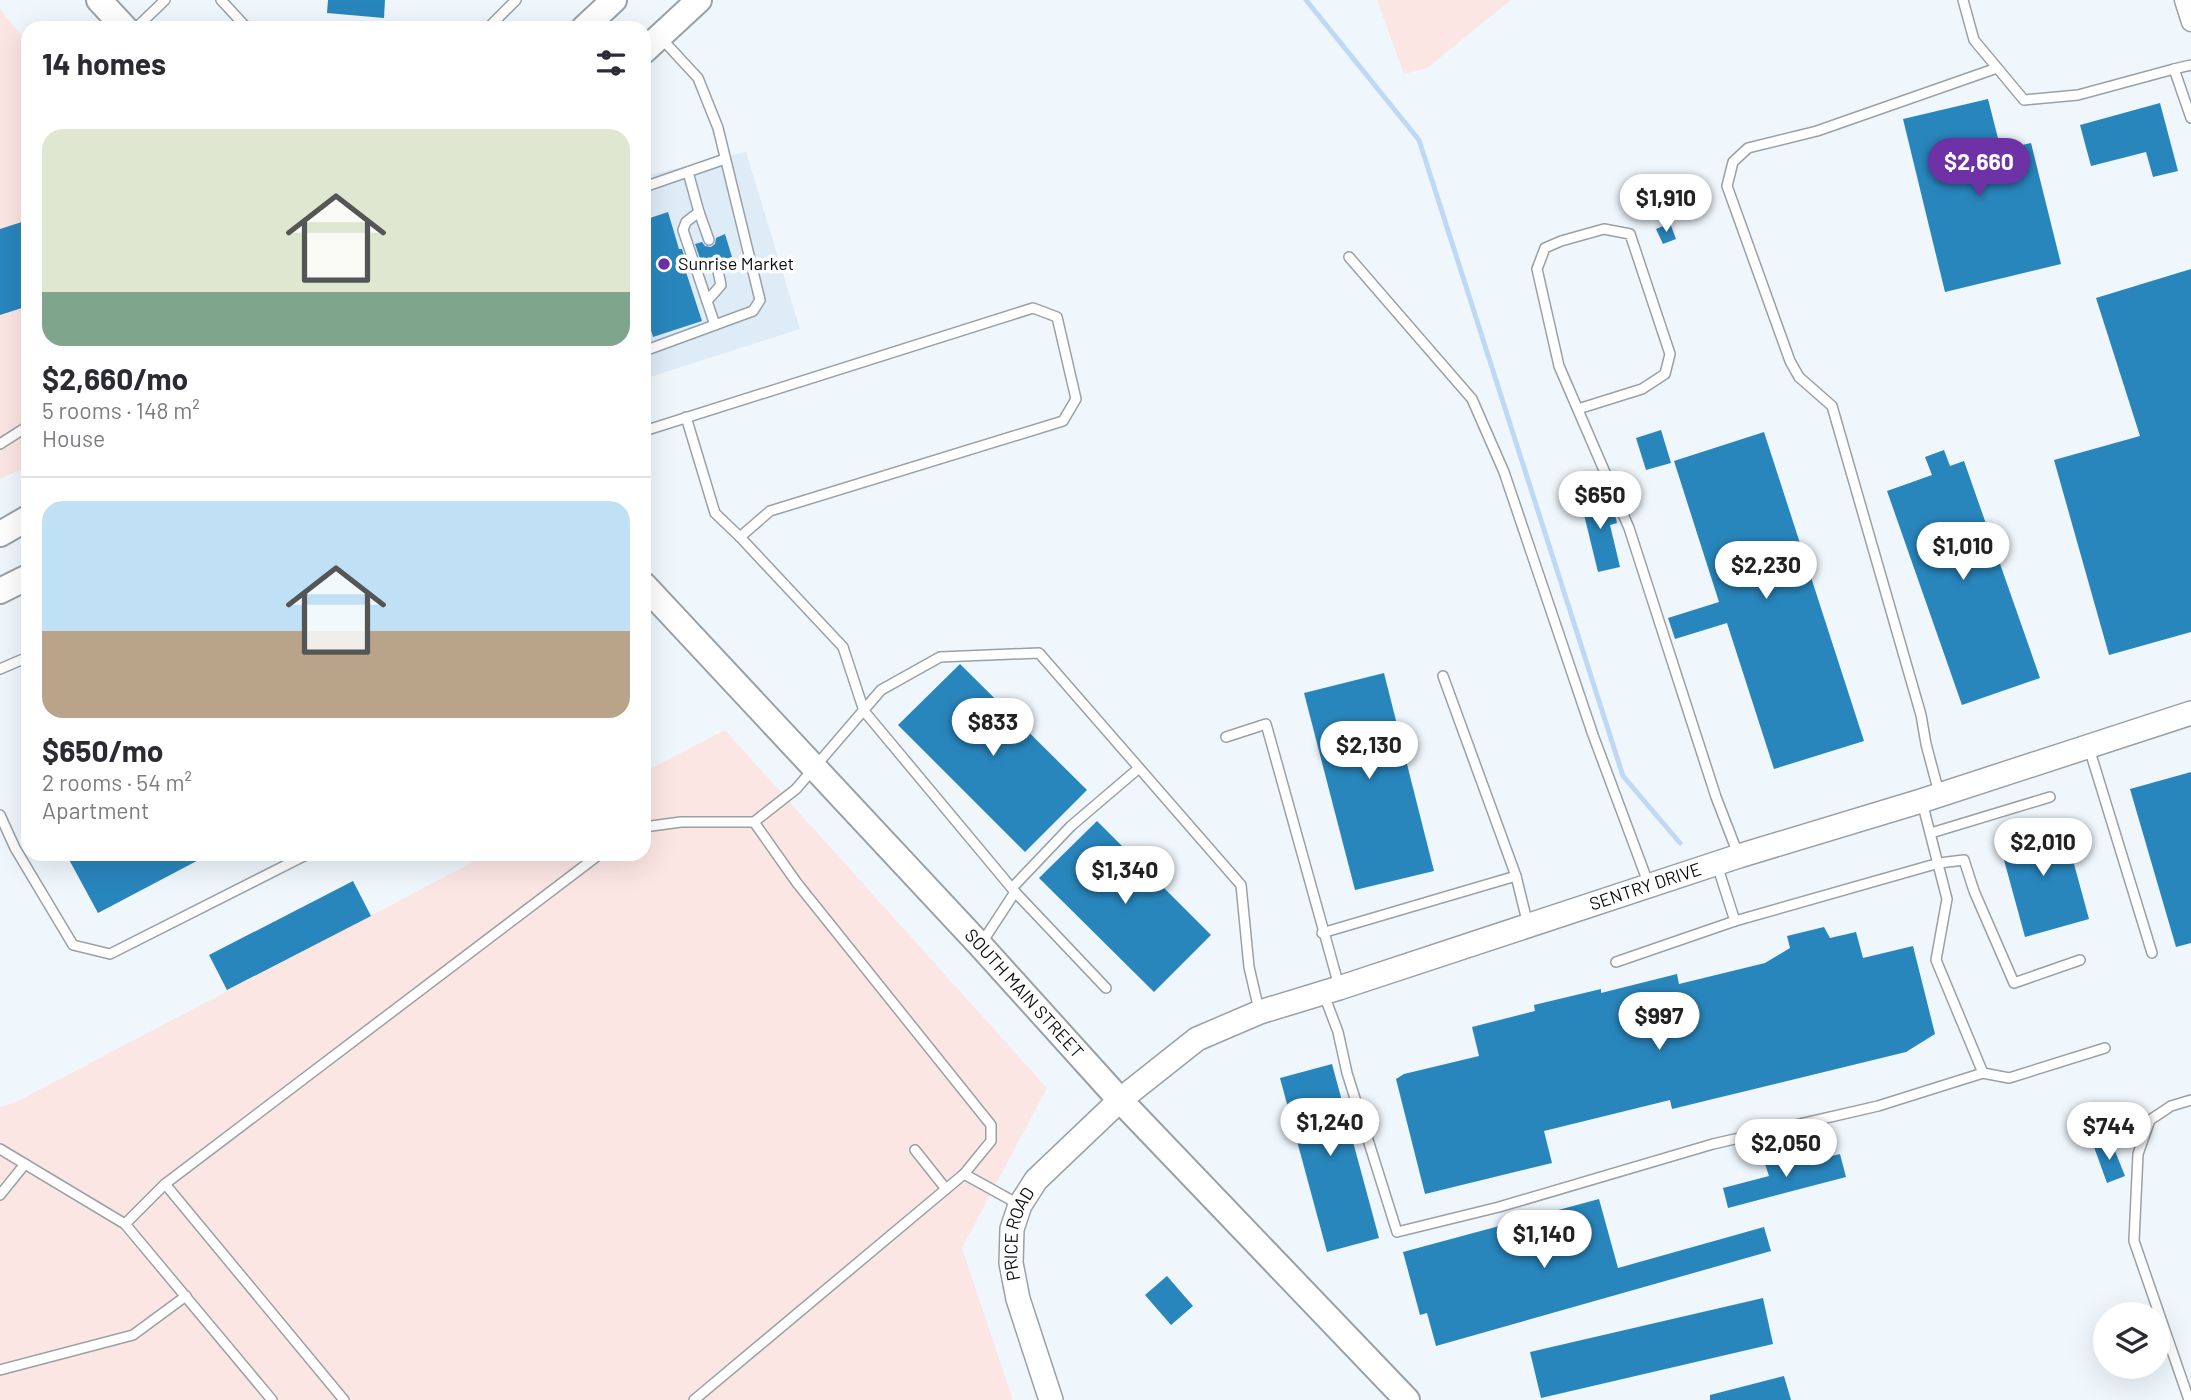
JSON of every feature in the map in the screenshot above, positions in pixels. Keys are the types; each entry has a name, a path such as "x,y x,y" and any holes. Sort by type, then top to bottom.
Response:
{"main road":[{"path":"99,0 118,21"},
{"path":"592,21 614,0"},
{"path":"652,44 699,0"},
{"path":"0,534 21,522"},
{"path":"0,591 21,580"},
{"name":"SOUTH MAIN STREET","path":"651,592 980,945 1120,1100 1407,1400"}],"street":[{"path":"2184,0 2191,22"},
{"name":"SENTRY DRIVE","path":"1120,1100 1197,1039 1260,1012 2191,713"},
{"name":"PRICE ROAD","path":"1051,1400 1018,1299 1011,1263 1012,1229 1020,1205 1036,1180 1120,1100"}],"lane":[{"path":"143,21 165,0"},
{"path":"220,0 240,21"},
{"path":"495,21 516,0"},
{"path":"1963,0 1974,40 2024,100 2077,95 2191,65"},
{"path":"651,348 753,312 760,300 718,128 698,78 652,44"},
{"path":"1983,1073 1936,960 1947,899 1931,834 1931,798 1921,715 1832,406 1799,377 1790,361 1727,186 1733,162 1748,148 1817,131 1997,68"},
{"path":"2174,69 2191,118"},
{"path":"651,185 725,159"},
{"path":"688,172 709,240"},
{"path":"699,212 686,222 683,230 715,325"},
{"path":"1578,409 1642,389 1665,374 1670,354 1630,234 1604,229 1561,241 1545,248 1537,269 1559,366 1629,528 1716,797 1728,860 1735,921"},
{"path":"1349,257 1472,399 1504,472 1593,736 1650,887"},
{"path":"707,302 721,285 716,262"},
{"path":"651,429 1033,308 1058,317 1076,399 1063,421 769,511 740,537"},
{"path":"686,417 715,513 843,646 864,710 1013,890 1106,988"},
{"path":"0,444 21,430"},
{"path":"651,826 681,822 754,822 796,789 881,690 940,657 1039,653 1241,885 1249,967 1260,1012"},
{"path":"0,669 21,660"},
{"path":"1443,676 1516,876 1528,926"},
{"path":"1226,737 1266,724 1322,933 1347,1073 1397,1232 1499,1207 1713,1144 1878,1106 1983,1073 2009,1079 2105,1048"},
{"path":"2089,746 2152,953"},
{"path":"980,945 1013,890 1071,826 1139,768"},
{"path":"1931,834 2050,797"},
{"path":"0,815 21,858"},
{"path":"694,1400 964,1174 991,1140 991,1125 797,883 754,822"},
{"path":"1616,962 1735,921 1939,863 1964,860 1974,891 2014,983 2080,960"},
{"path":"23,861 73,945 110,954 295,861"},
{"path":"125,1224 165,1184 591,861"},
{"path":"1322,933 1516,876"},
{"path":"2189,1400 2134,1241 2138,1154 2150,1120 2171,1106 2191,1100"},
{"path":"0,1149 125,1224 272,1400"},
{"path":"915,1150 946,1189"},
{"path":"0,1195 25,1164"},
{"path":"964,1174 1020,1205"},
{"path":"165,1184 344,1400"},
{"path":"0,1370 133,1335 186,1296"}],"shaded area":[{"path":"1377,0 1511,0 1427,68 1404,74"},
{"path":"0,9 21,35 21,469 0,479"},
{"path":"746,152 800,329 651,377 651,174"},
{"path":"725,730 1047,1088 962,1248 1013,1400 0,1400 0,1107 18,1101 475,861 651,861 651,768"}],"building":[{"path":"328,0 385,0 384,18 327,13"},
{"path":"1988,99 2001,150 2031,143 2061,264 1945,292 1903,119"},
{"path":"2160,103 2178,171 2153,177 2146,152 2091,166 2080,125"},
{"name":"Sunrise Market","path":"668,212 689,271 686,272 702,321 653,337 651,330 651,218"},
{"path":"21,222 21,308 0,315 0,229"},
{"path":"1670,223 1676,239 1663,244 1656,229"},
{"path":"725,234 732,257 723,260 714,255 709,265 703,267 695,244 702,242 711,247 716,238"},
{"path":"2191,269 2191,632 2109,655 2054,460 2140,436 2096,298"},
{"path":"1661,430 1671,463 1646,470 1636,438"},
{"path":"1764,432 1864,741 1774,769 1727,623 1675,639 1668,618 1719,602 1674,461"},
{"path":"1944,450 1950,466 1964,461 2040,678 1962,705 1887,491 1932,475 1925,457"},
{"path":"1597,489 1602,509 1612,507 1614,511 1617,523 1610,525 1620,567 1598,572 1579,494"},
{"path":"960,664 1087,790 1025,852 898,725"},
{"path":"1384,673 1434,871 1355,890 1304,693"},
{"path":"2191,772 2191,943 2176,947 2130,789"},
{"path":"2062,820 2089,919 2025,937 1998,838"},
{"path":"1097,821 1211,935 1154,992 1039,878"},
{"path":"70,861 197,861 98,913"},
{"path":"353,881 371,916 227,990 209,955"},
{"path":"1824,927 1830,938 1856,932 1863,958 1913,946 1935,1034 1906,1052 1672,1109 1670,1100 1544,1131 1552,1163 1425,1194 1396,1079 1404,1074 1479,1056 1472,1027 1535,1011 1534,1005 1601,989 1601,993 1677,974 1679,984 1765,963 1790,948 1787,936"},
{"path":"1332,1064 1379,1238 1327,1252 1280,1078"},
{"path":"2111,1141 2125,1176 2107,1183 2094,1147"},
{"path":"1804,1153 1807,1162 1840,1154 1846,1177 1728,1208 1723,1188 1769,1176 1765,1164"},
{"path":"1599,1199 1618,1268 1764,1227 1771,1251 1436,1346 1427,1313 1420,1315 1403,1252"},
{"path":"1167,1276 1193,1306 1171,1325 1145,1295"},
{"path":"1763,1298 1773,1344 1541,1398 1530,1352"},
{"path":"1784,1376 1791,1400 1710,1400 1710,1395"}],"waterway":[{"path":"1306,0 1419,140 1623,776 1680,843"}],"place":[{"name":"Sunrise Market","path":"664,264"}]}
